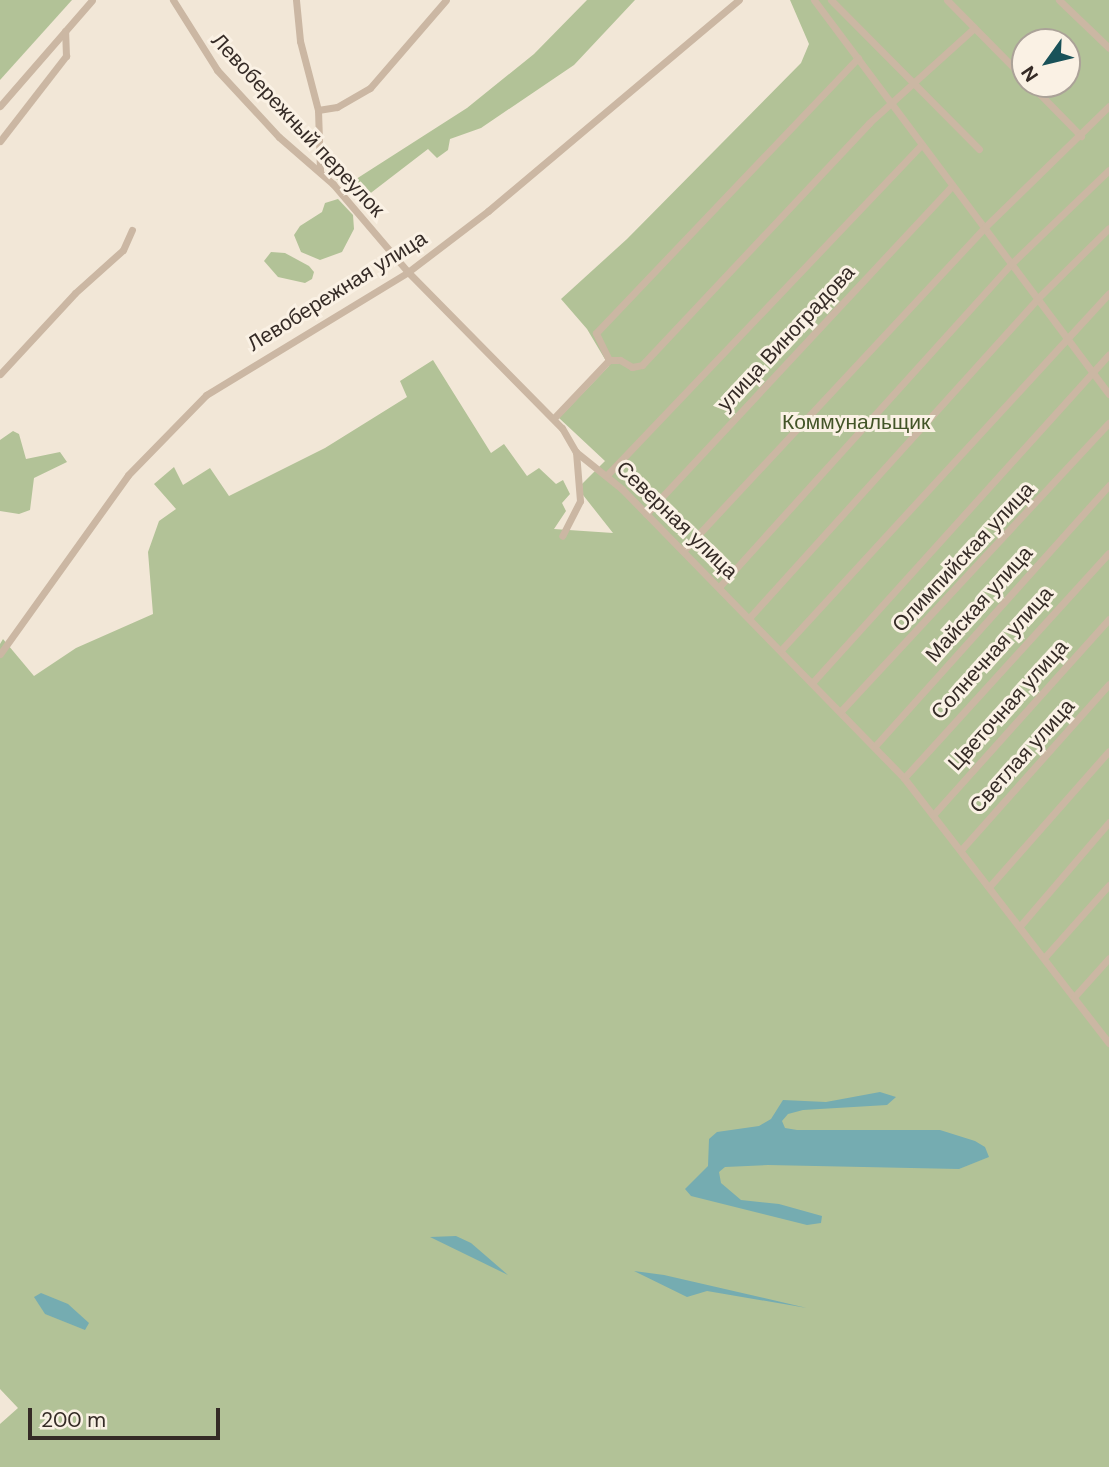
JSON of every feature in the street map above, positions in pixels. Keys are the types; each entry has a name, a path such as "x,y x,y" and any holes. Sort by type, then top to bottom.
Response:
{"street":[{"path":"0,106 92,0"},
{"name":"Левобережный переулок","path":"173,0 216,70 279,137 320,171 408,272 554,418 576,452"},
{"path":"296,0 300,41 318,110 320,171"},
{"path":"318,110 337,107 370,88 446,0"},
{"name":"Левобережная улица","path":"0,654 113,494 206,395 408,272 488,211 739,0"},
{"path":"814,0 920,146 985,227 1109,394"},
{"path":"831,0 911,84 979,149"},
{"path":"947,0 1011,65"},
{"path":"1059,0 1109,48"},
{"path":"554,418 609,360 620,360 632,368 642,365 805,188 891,103 974,27"},
{"path":"0,141 66,56 65,31"},
{"path":"609,360 596,333 858,58"},
{"path":"1044,98 1081,135"},
{"path":"683,551 985,227 1109,106"},
{"path":"608,474 920,146"},
{"path":"719,586 1011,264 1109,170"},
{"name":"улица Виноградова","path":"646,514 951,187"},
{"path":"750,617 1037,299 1109,228"},
{"path":"0,374 75,293 98,277 123,250 132,230"},
{"path":"781,650 1109,293"},
{"path":"811,683 1109,354"},
{"name":"Олимпийская улица","path":"840,712 1109,423"},
{"path":"562,536 580,501 576,452"},
{"name":"Северная улица","path":"576,452 608,474 904,778 1109,1042"},
{"name":"Майская улица","path":"875,746 1109,485"},
{"name":"Солнечная улица","path":"904,778 1109,553"},
{"name":"Цветочная улица","path":"933,815 1109,619"},
{"name":"Светлая улица","path":"961,850 1109,684"},
{"path":"989,887 1109,751"},
{"path":"1020,926 1109,822"},
{"path":"1044,958 1109,885"},
{"path":"1074,997 1109,958"}],"green space":[{"path":"0,0 72,0 0,80"},
{"path":"587,0 635,0 574,65 481,128 450,139 448,150 437,158 428,149 359,202 350,187 336,179 344,174 353,181 467,108 534,54"},
{"name":"Коммунальщик","path":"790,0 1109,0 1109,1467 0,1467 0,1424 18,1408 0,1389 0,644 3,639 34,676 76,648 153,614 148,552 159,521 176,509 154,484 174,467 183,485 210,468 229,496 325,448 407,397 400,381 433,360 491,453 504,444 527,476 539,468 556,484 563,480 570,494 562,503 566,511 554,529 613,533 583,495 582,484 605,461 559,418 609,366 587,329 561,299 627,239 801,63 809,44"},
{"path":"338,199 353,215 354,229 342,252 320,260 301,252 294,235 300,226 322,212 325,203"},
{"path":"271,252 285,253 309,266 314,272 312,279 305,283 278,277 264,261"},
{"path":"13,431 19,434 26,459 60,452 67,462 34,478 30,510 19,514 0,511 0,440"}],"water":[{"path":"880,1092 896,1097 887,1105 803,1110 788,1114 782,1121 785,1128 797,1130 940,1130 975,1141 985,1147 989,1157 959,1169 768,1165 725,1167 719,1172 721,1183 741,1200 779,1204 822,1216 821,1223 807,1225 691,1196 685,1189 708,1166 709,1139 717,1132 759,1126 771,1119 783,1100 826,1102"},
{"path":"456,1236 471,1243 508,1275 430,1237"},
{"path":"634,1271 664,1275 807,1308 707,1291 687,1297"},
{"path":"41,1293 68,1304 89,1323 85,1330 45,1314 34,1297"}]}
